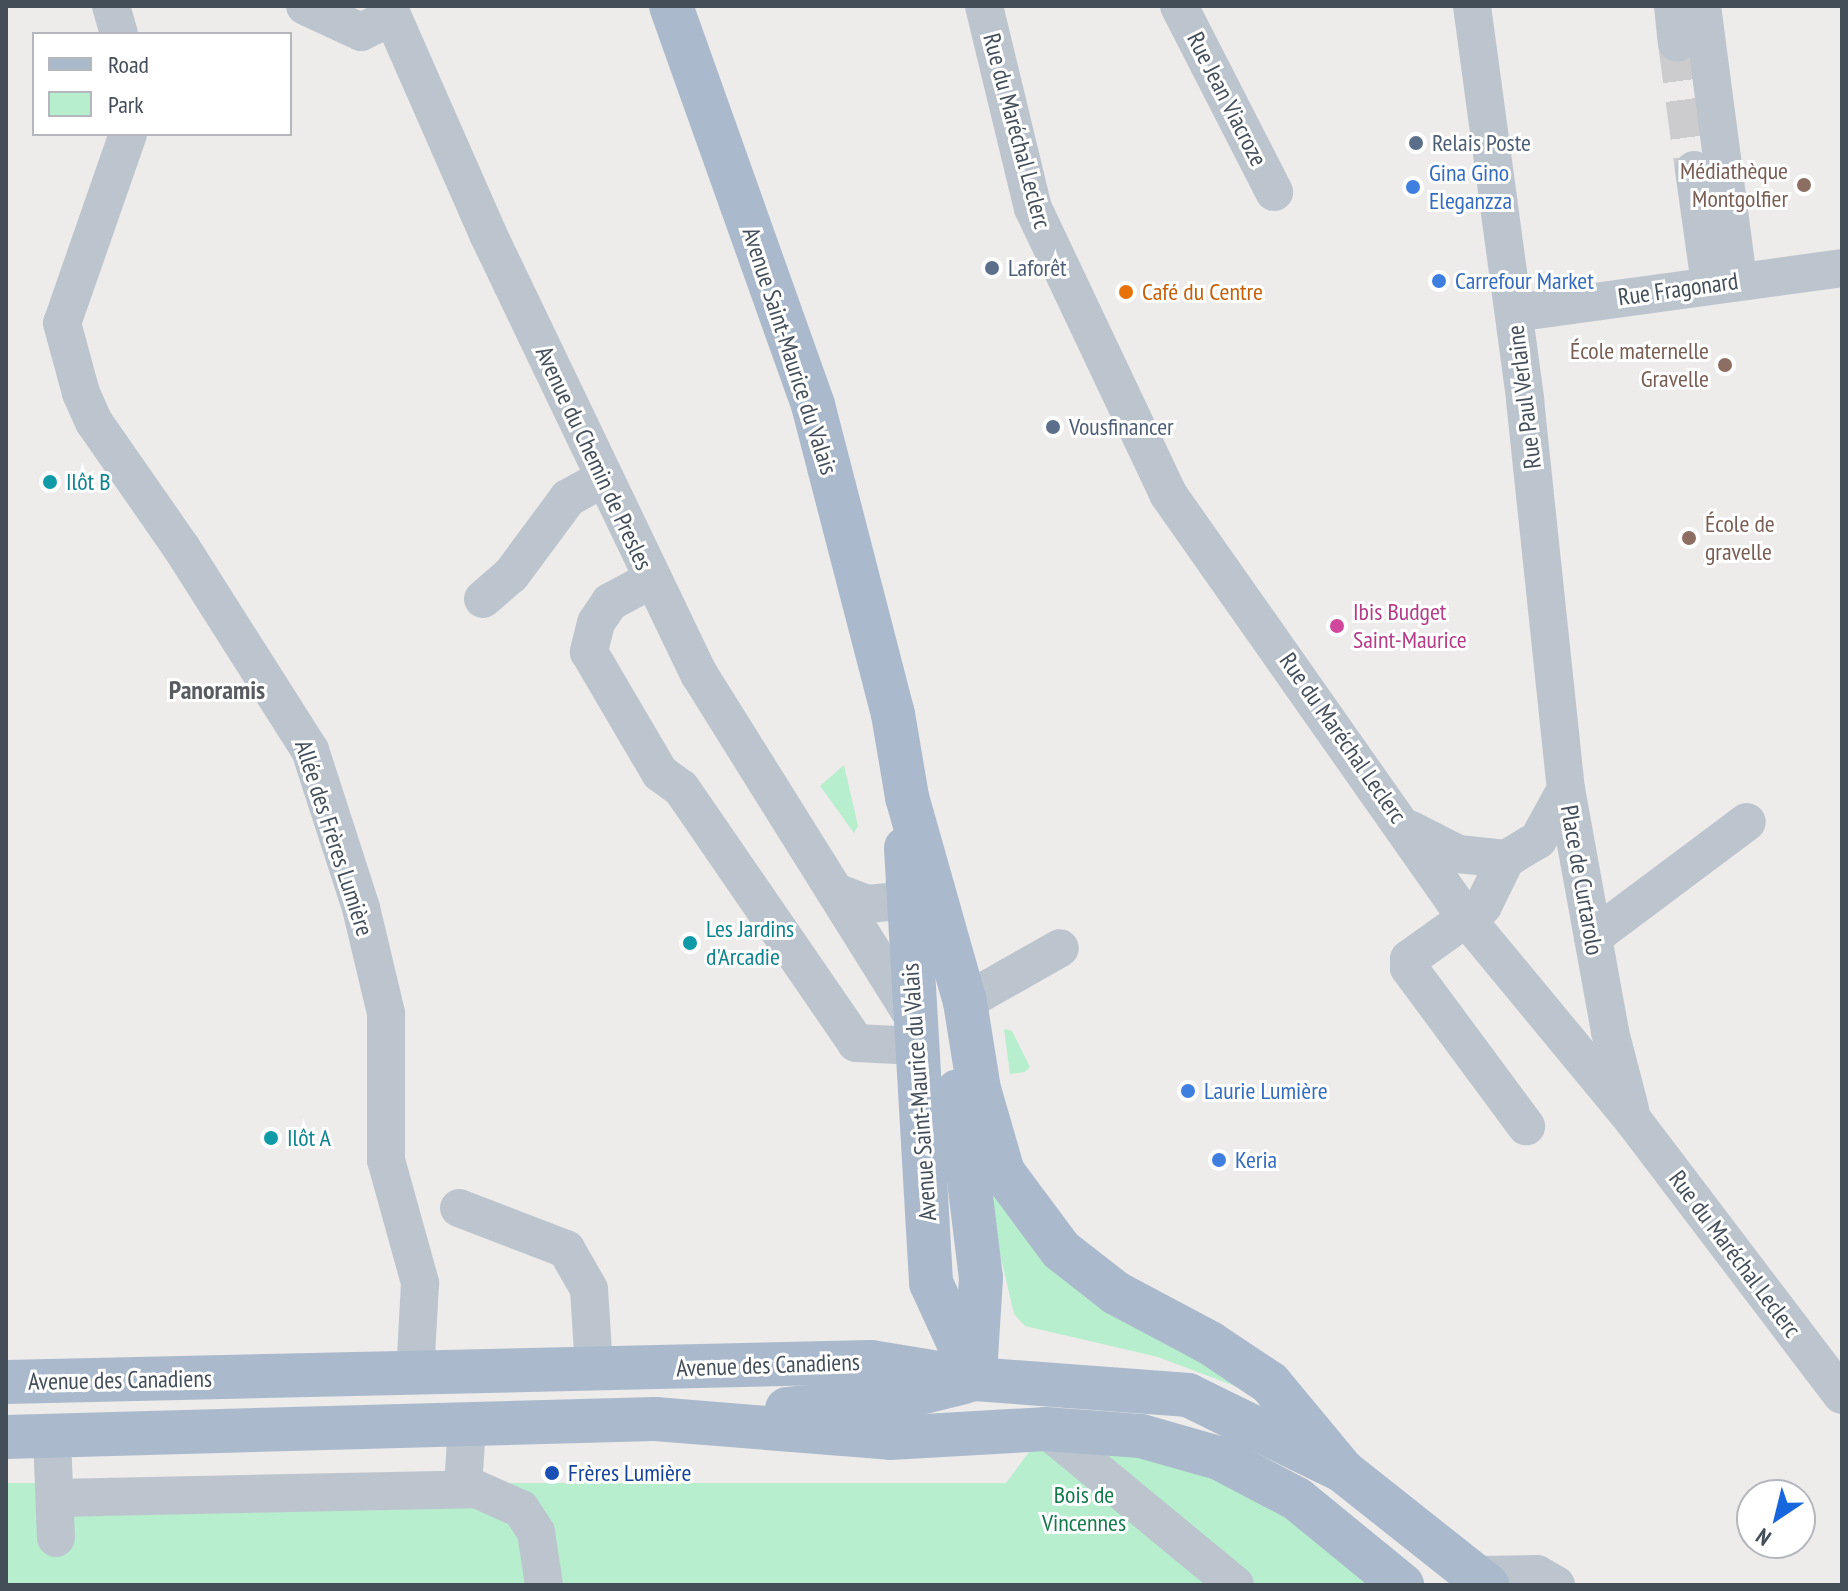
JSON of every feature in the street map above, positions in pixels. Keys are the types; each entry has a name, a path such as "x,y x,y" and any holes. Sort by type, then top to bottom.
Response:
{"main road":[{"name":"Avenue Saint-Maurice du Valais","path":"671,6 813,405 893,714 907,797 942,922"},
{"name":"Avenue Saint-Maurice du Valais","path":"907,797 906,900 931,1283 975,1379"},
{"path":"942,922 965,1002 979,1089 1003,1172 1061,1250 1116,1293 1210,1343 1270,1383 1343,1471"},
{"path":"942,922 981,1278 975,1379"},
{"name":"Avenue des Canadiens","path":"6,1382 890,1363 975,1379 1188,1395 1343,1471 1481,1580"},
{"path":"6,1437 655,1419 892,1400 975,1379 1046,1429"},
{"path":"655,1419 890,1438 1046,1429 1141,1436 1219,1458 1297,1499 1402,1585"}],"street":[{"path":"111,6 118,32"},
{"path":"305,6 361,32 390,12"},
{"name":"Rue du Maréchal Leclerc","path":"984,6 1033,208 1168,494 1407,828 1466,918 1633,1120 1842,1395"},
{"name":"Rue Jean Viacroze","path":"1179,6 1274,192"},
{"name":"Rue Paul Verlaine","path":"1472,6 1514,313 1566,789"},
{"path":"1673,6 1677,43"},
{"path":"1702,6 1724,282"},
{"name":"Avenue du Chemin de Presles","path":"390,12 651,580 699,674 836,892 916,1033"},
{"name":"Allée des Frères Lumière","path":"127,136 62,323 94,422 199,574 310,750 361,908 386,1013 386,1160 420,1283 415,1374"},
{"path":"1694,170 1724,282"},
{"name":"Rue Fragonard","path":"1514,313 1842,268"},
{"path":"483,599 511,575 568,498 604,478"},
{"path":"651,580 610,602 596,623 589,652 660,773 681,788 856,1043 916,1033"},
{"name":"Place de Curtarolo","path":"1506,859 1538,840 1566,789"},
{"name":"Place de Curtarolo","path":"1566,789 1593,937 1633,1120"},
{"path":"1593,937 1747,822"},
{"path":"1407,828 1458,854 1506,859 1483,906 1409,959 1409,968 1526,1126"},
{"path":"836,892 868,904 906,900"},
{"path":"965,1002 1060,948"},
{"path":"459,1208 566,1249 589,1289 594,1369"},
{"path":"463,1489 467,1424"},
{"path":"1046,1429 1235,1585"},
{"path":"52,1436 56,1538"},
{"path":"55,1498 463,1489 493,1493 521,1509 536,1532 544,1585"},
{"name":"Avenue des Canadiens","path":"1481,1580 1537,1574 1556,1585"}],"green space":[{"path":"844,765 858,826 854,833 820,786"},
{"path":"1004,1029 1012,1031 1030,1067 1025,1072 1010,1074"},
{"path":"984,1185 1248,1391 1158,1357 1025,1326 1014,1314"},
{"name":"Bois de Vincennes","path":"1046,1429 1219,1458 1402,1585 6,1585 6,1483 1006,1483"}],"tunnel":[{"path":"1677,43 1694,170"}],"place":[{"name":"Relais Poste","path":"1416,143"},
{"name":"Médiathèque Montgolfier","path":"1804,185"},
{"name":"Gina Gino Eleganzza","path":"1413,187"},
{"name":"Laforêt","path":"992,268"},
{"name":"Carrefour Market","path":"1439,281"},
{"name":"Café du Centre","path":"1126,292"},
{"name":"École maternelle Gravelle","path":"1725,365"},
{"name":"Vousfinancer","path":"1053,427"},
{"name":"Ilôt B","path":"50,482"},
{"name":"École de gravelle","path":"1689,538"},
{"name":"Ibis Budget Saint-Maurice","path":"1337,626"},
{"name":"Les Jardins d'Arcadie","path":"690,943"},
{"name":"Laurie Lumière","path":"1188,1091"},
{"name":"Ilôt A","path":"271,1138"},
{"name":"Keria","path":"1219,1160"},
{"name":"Frères Lumière","path":"552,1473"}],"district":[{"name":"Panoramis","path":"217,690"}]}
